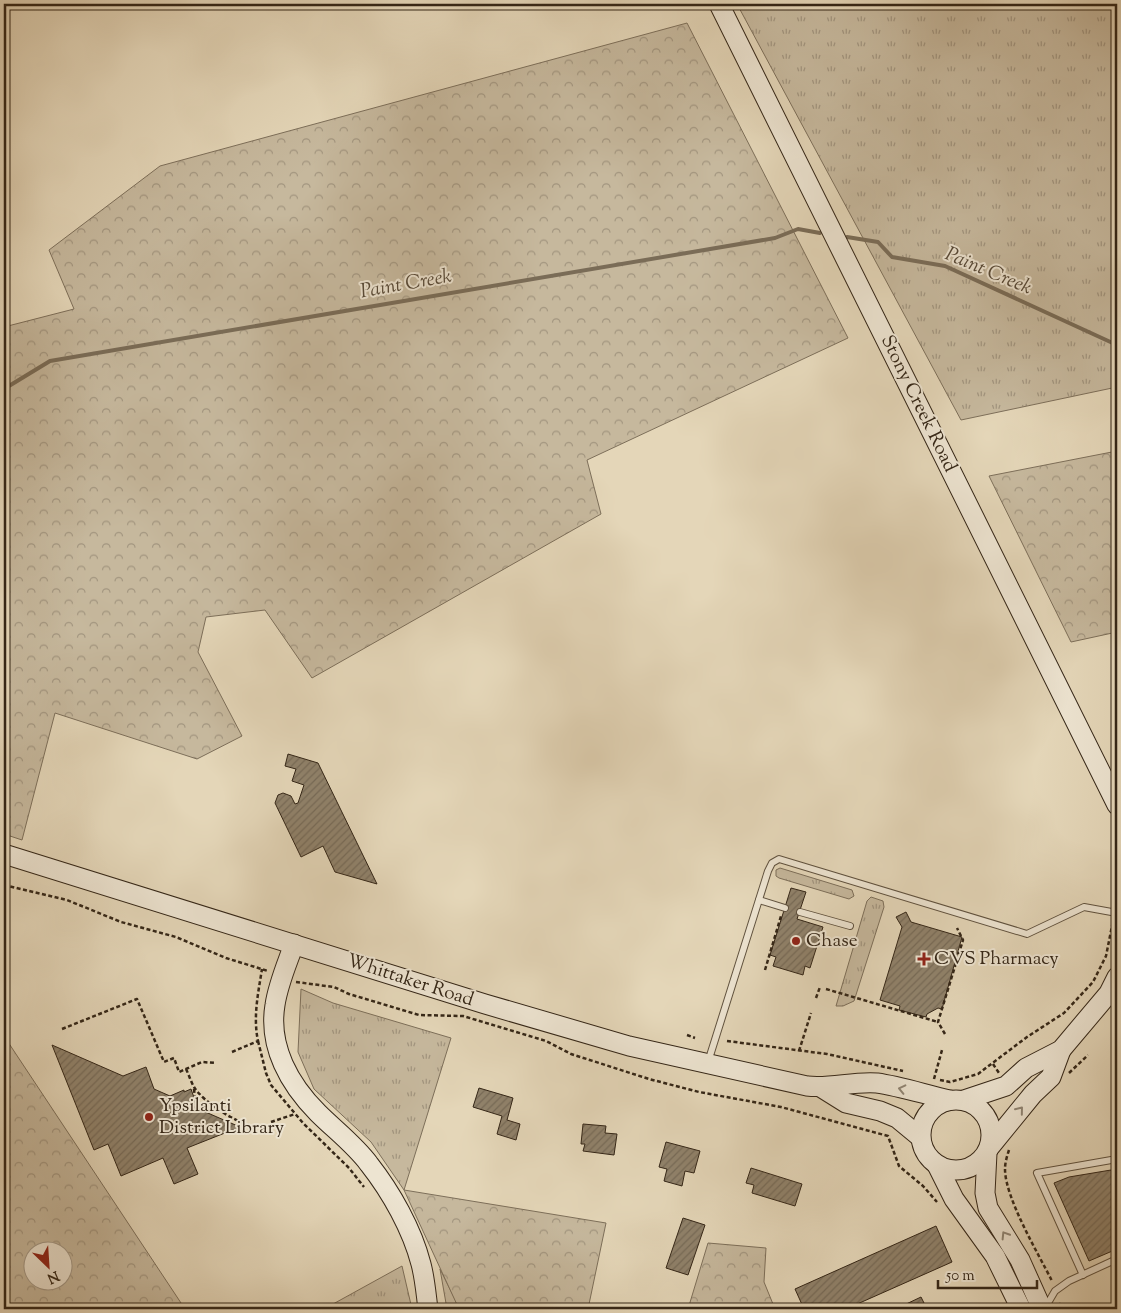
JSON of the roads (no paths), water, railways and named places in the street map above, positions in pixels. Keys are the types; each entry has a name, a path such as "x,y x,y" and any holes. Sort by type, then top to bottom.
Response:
{"main road":[{"name":"Stony Creek Road","path":"719,4 1117,805"},
{"name":"Whittaker Road","path":"4,854 494,1007 630,1046 822,1088 846,1103 880,1111 899,1119 920,1137"},
{"path":"294,944 279,986 275,1006 276,1044 286,1069 302,1096 368,1162 381,1179 411,1237 421,1264 428,1309"},
{"path":"937,1165 955,1171 972,1167 1034,1094 1051,1077 1061,1050 1109,993 1117,977"},
{"path":"1021,1309 995,1256 954,1199 937,1165 926,1155 920,1137 925,1118 934,1108 1006,1086 1026,1068 1061,1050"},
{"name":"Whittaker Road","path":"822,1088 846,1083 878,1084 957,1100"},
{"path":"957,1100 978,1107 988,1119 992,1135 988,1150 985,1187 988,1208 1020,1260 1043,1309"}],"lane":[{"path":"707,1064 759,900 772,863 779,859 1027,934 1084,907 1117,913"},
{"path":"759,900 785,908"},
{"path":"800,912 850,926"},
{"path":"1083,1275 1037,1173 1117,1159"},
{"path":"1043,1309 1055,1291 1117,1259"}],"waterway":[{"name":"Paint Creek","path":"4,389 50,361 775,238 798,229 820,233"},
{"name":"Paint Creek","path":"847,237 878,242 892,257 945,266 1117,345"}],"place":[{"name":"Chase","path":"796,941"},
{"name":"CVS Pharmacy","path":"924,959"},
{"name":"Ypsilanti District Library","path":"149,1117"}]}
